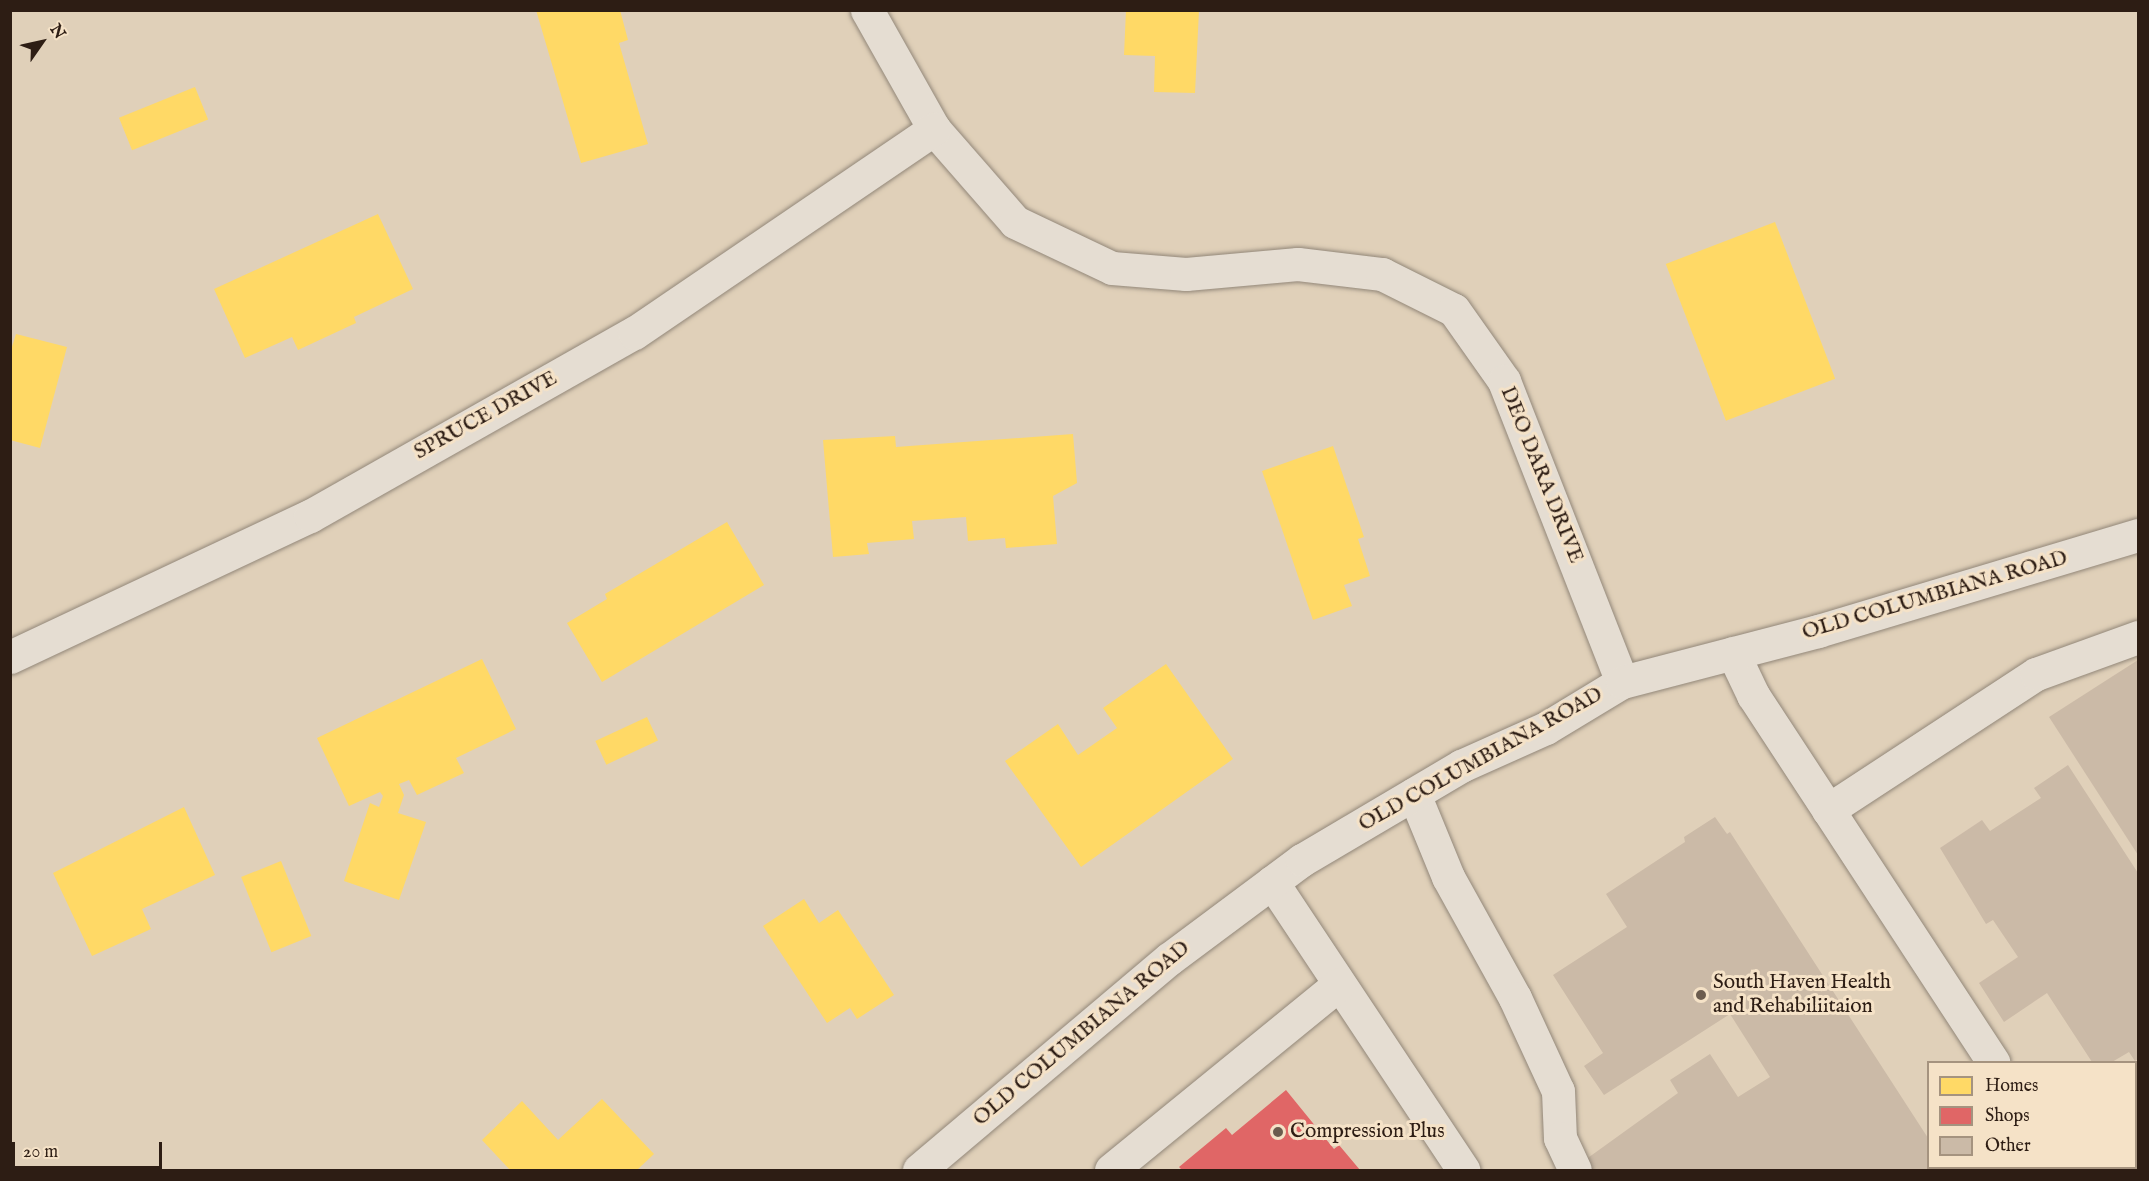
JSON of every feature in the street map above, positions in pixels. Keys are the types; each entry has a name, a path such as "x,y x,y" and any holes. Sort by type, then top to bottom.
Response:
{"street":[{"name":"DEO DARA DRIVE","path":"867,10 934,129 1015,222 1112,268 1186,274 1298,264 1382,274 1454,310 1504,381 1622,682"},
{"name":"SPRUCE DRIVE","path":"10,657 310,516 634,333 934,129"},
{"name":"OLD COLUMBIANA ROAD","path":"920,1170 1169,959 1272,882 1461,766 1546,728 1622,682 1733,653 2139,535"},
{"path":"1828,810 2036,674 2139,637"},
{"path":"1733,653 1753,695 1992,1061"},
{"path":"1414,794 1448,877 1515,998 1558,1091 1560,1138 1575,1170"},
{"path":"1272,882 1463,1170"},
{"path":"1111,1170 1340,984"}],"building: Homes":[{"path":"536,10 620,10 628,40 619,43 648,144 581,163"},
{"path":"1126,10 1199,10 1195,93 1154,92 1155,56 1124,55"},
{"path":"195,87 208,119 132,150 119,118"},
{"path":"378,214 413,289 354,317 356,323 298,350 292,337 245,358 214,289"},
{"path":"1775,222 1835,379 1726,421 1666,264"},
{"path":"16,334 67,347 40,448 10,440 10,353"},
{"path":"1073,434 1077,483 1053,496 1057,544 1006,548 1005,538 968,541 966,517 912,521 914,539 867,543 869,554 833,557 823,440 895,436 896,447"},
{"path":"1333,446 1364,537 1358,539 1370,576 1344,585 1352,606 1313,620 1262,471"},
{"path":"727,522 764,585 602,682 567,623 607,599 605,594"},
{"path":"482,659 516,729 456,758 464,773 417,795 409,780 399,784 404,795 398,813 426,822 399,900 344,881 370,803 379,807 383,796 380,792 349,806 317,738"},
{"path":"1166,664 1233,759 1081,867 1005,761 1058,724 1078,755 1117,728 1103,708"},
{"path":"647,717 658,741 606,765 595,741"},
{"path":"184,807 215,875 142,909 151,929 92,956 53,873"},
{"path":"281,861 311,936 271,952 241,877"},
{"path":"804,899 819,923 838,910 894,995 857,1019 850,1008 827,1023 763,926"},
{"path":"602,1099 654,1154 637,1170 510,1170 482,1140 522,1101 558,1140"}],"building: Shops":[{"name":"Compression Plus","path":"1286,1090 1334,1149 1339,1145 1360,1170 1182,1170 1179,1167 1226,1128 1232,1135"}],"building: Other":[{"path":"2138,660 2138,855 2049,717"},
{"path":"2068,765 2138,873 2138,1059 2135,1061 2129,1052 2114,1061 2091,1061 2047,993 2004,1022 1979,983 2018,957 1993,920 1986,924 1940,848 1982,820 1990,831 2041,798 2034,788"},
{"name":"South Haven Health and Rehabiliitaion","path":"1715,817 1727,834 1730,832 1927,1136 1927,1169 1950,1170 1591,1170 1585,1160 1678,1093 1670,1080 1710,1054 1738,1097 1770,1077 1730,1014 1604,1095 1584,1066 1603,1053 1553,975 1627,927 1606,894 1685,842 1684,837"}],"place":[{"name":"South Haven Health and Rehabiliitaion","path":"1701,995"},
{"name":"Compression Plus","path":"1278,1132"}]}
